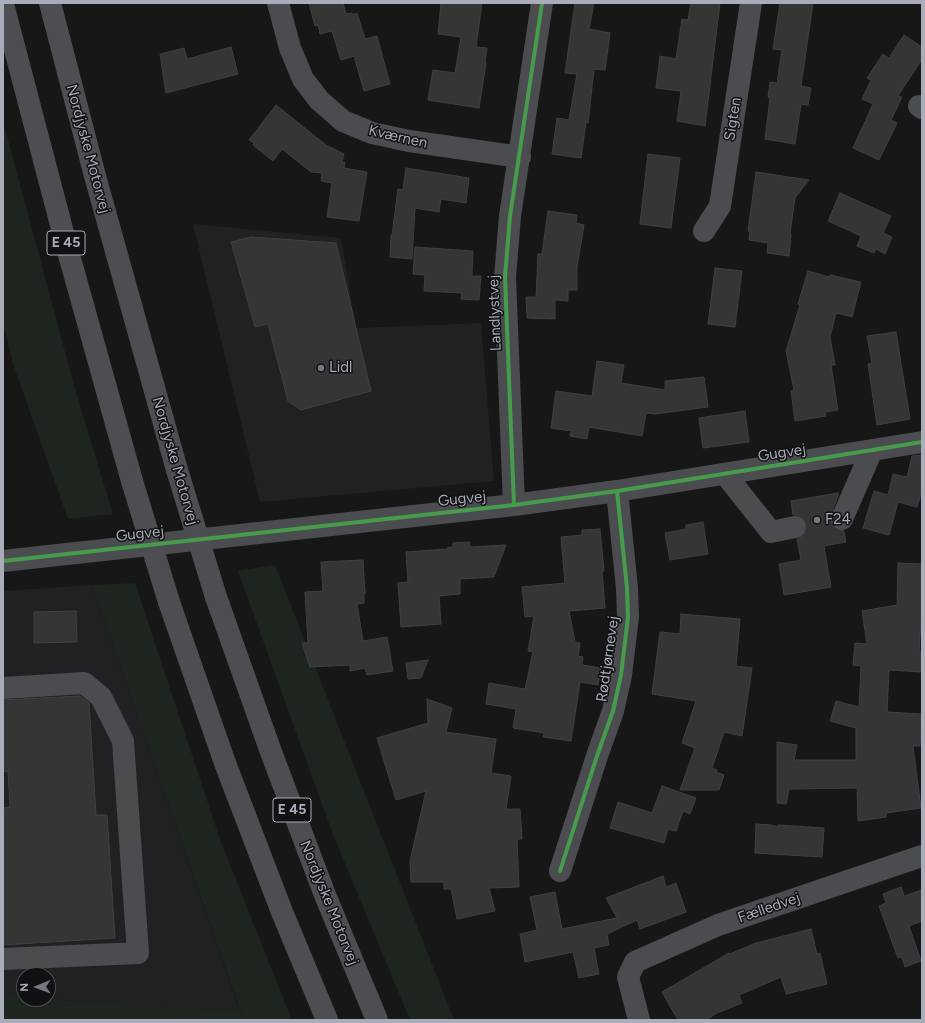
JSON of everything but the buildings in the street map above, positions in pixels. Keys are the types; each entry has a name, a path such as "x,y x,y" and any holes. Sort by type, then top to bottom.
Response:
{"highway":[{"name":"Nordjyske Motorvej","path":"50,3 95,176 177,470 216,597 324,895 378,1020"},
{"name":"E 45","path":"3,4 66,244 132,480 169,602 225,763 282,912 327,1020"}],"street":[{"name":"Kværnen","path":"278,3 290,48 303,79 319,100 343,121 372,134 409,142 520,157"},
{"name":"Landlystvej","path":"514,505 505,277 510,216 542,3"},
{"name":"Sigten","path":"704,231 720,206 751,3"},
{"name":"Gugvej","path":"3,555 514,505 616,491 922,442"},
{"path":"842,519 872,450"},
{"path":"725,474 771,532 795,528"},
{"name":"Rødtjørnevej","path":"560,871 613,711 622,675 628,616 627,588 616,491"},
{"path":"3,688 84,683 101,697 123,741 138,954 3,959"},
{"name":"Fælledvej","path":"639,1020 628,978 635,962 718,925 922,856"}],"shaded area":[{"path":"3,121 75,389 113,514 68,519 13,364 3,323"},
{"path":"193,224 341,238 356,328 481,323 494,481 260,502"},
{"path":"275,565 454,1020 410,1020 332,832 238,571"},
{"path":"135,583 221,842 292,1020 3,1020 3,995 16,996 16,1007 56,1007 56,1000 241,1013 92,585"},
{"path":"92,585 241,1014 56,1000 56,967 16,967 16,996 3,995 3,591"}],"tunnel":[{"path":"795,527 842,519"}],"cycle path":[{"path":"514,505 505,277 510,216 542,3"},
{"path":"3,561 514,505 617,491 922,442"},
{"path":"560,871 613,711 621,675 628,617 627,588 617,491"}],"place":[{"name":"Lidl","path":"321,368"},
{"name":"F24","path":"817,520"}]}
